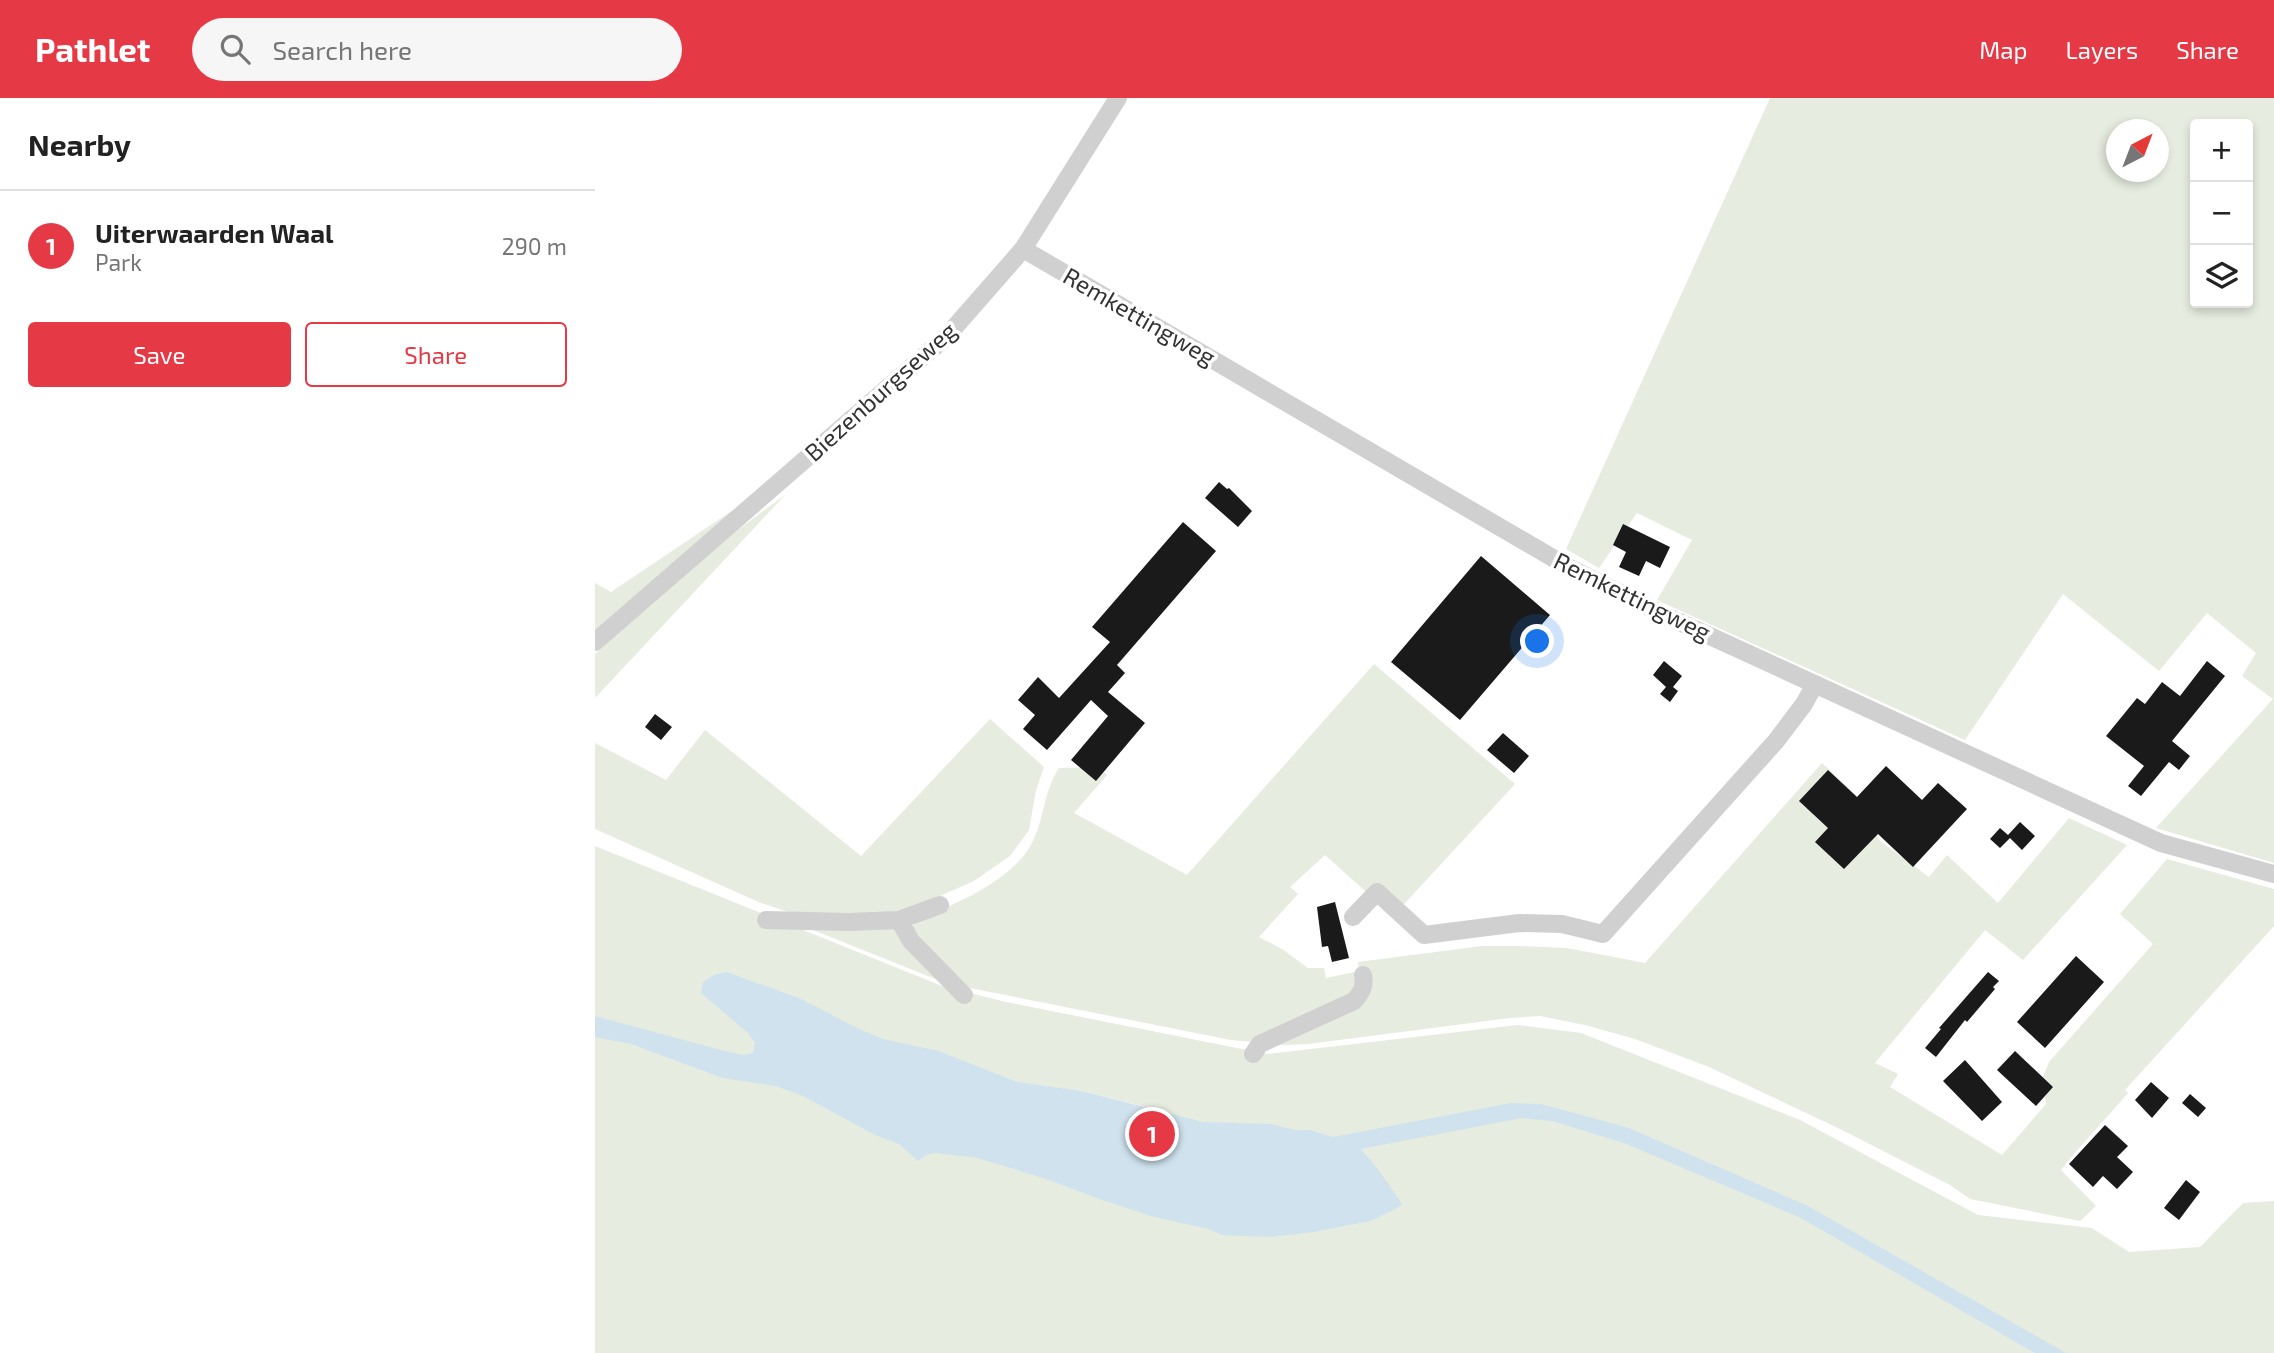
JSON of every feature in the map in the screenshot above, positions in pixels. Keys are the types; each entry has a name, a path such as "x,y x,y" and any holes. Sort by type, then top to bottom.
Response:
{"street":[{"name":"Biezenburgseweg","path":"595,642 946,337 1023,249 1118,98"},
{"name":"Remkettingweg","path":"1023,249 1570,568 1662,614 2161,843 2274,874"},
{"path":"1353,917 1377,892 1424,935 1519,923 1562,924 1603,934 1776,741 1804,704 1815,684"},
{"path":"767,919 848,922 899,920 940,905"},
{"path":"899,920 911,941 964,995"},
{"path":"1253,1054 1260,1044 1354,1000 1361,993 1363,975"}],"shaded area":[{"path":"1770,98 2274,98 2274,863 2156,828 2273,699 2242,676 2256,653 2207,613 2159,671 2063,594 1965,740 1657,600 1692,540 1637,513 1599,568 1566,549"},
{"path":"785,495 595,698 595,654 716,546"},
{"path":"736,508 595,638 595,583 611,592"},
{"path":"1374,664 1515,784 1393,916 1325,855 1290,887 1298,894 1259,937 1282,949 1308,968 1324,968 1326,978 1359,971 1358,962 1482,946 1567,948 1645,963 1822,763 1856,795 1880,841 1929,877 1947,855 1998,903 2069,818 2127,845 2023,960 1985,930 1875,1063 1898,1074 1890,1087 2002,1155 2046,1104 2043,1077 2049,1062 2153,944 2120,914 2167,859 2274,889 2274,926 2125,1090 2128,1093 2061,1170 2096,1206 2080,1221 1970,1199 1950,1185 1838,1128 1709,1067 1635,1039 1585,1025 1540,1016 1308,1044 1285,1045 1231,1040 970,988 947,969 913,931 913,925 922,917 981,890 1019,861 1034,839 1048,791 1059,768 1099,767 1107,775 1074,813 1187,875"},
{"path":"990,719 1044,767 1036,790 1029,830 1010,856 974,881 903,912 874,915 788,912 761,903 595,829 595,743 666,780 705,730 861,856"},
{"path":"595,846 942,986 1006,1002 1267,1054 1518,1025 1581,1033 1800,1120 1978,1215 2092,1228 2129,1252 2200,1247 2243,1203 2274,1201 2274,1353 595,1353","holes":["1017,1083 1082,1091 1150,1108"]},
{"path":"803,926 893,928 943,982"}],"water":[{"path":"727,972 801,999 883,1039 939,1051 1017,1082 1082,1091 1203,1122 1271,1124 1294,1130 1310,1130 1333,1137 1511,1103 1541,1104 1629,1128 1808,1206 2066,1353 2035,1353 1801,1218 1624,1143 1552,1121 1522,1118 1361,1149 1378,1169 1401,1206 1371,1221 1313,1232 1269,1237 1222,1235 1209,1229 1154,1217 978,1158 936,1153 926,1155 918,1161 899,1144 875,1135 803,1096 776,1086 723,1078 631,1044 595,1037 595,1016 742,1055 753,1053 755,1043 748,1033 701,993 703,982 714,975"}],"building":[{"path":"1219,482 1252,511 1238,527 1205,498"},
{"path":"1183,522 1216,551 1117,665 1125,673 1108,692 1145,723 1096,781 1071,760 1108,716 1091,700 1047,750 1023,729 1035,715 1018,700 1038,677 1059,698 1110,642 1092,627"},
{"path":"1623,524 1670,547 1660,568 1646,561 1639,576 1619,567 1626,552 1613,545"},
{"path":"1481,556 1550,615 1460,720 1391,662"},
{"path":"1664,661 1682,676 1673,687 1678,691 1670,702 1660,694 1666,687 1653,675"},
{"path":"2207,661 2225,676 2172,741 2190,756 2179,770 2169,762 2141,796 2128,786 2144,766 2106,736 2137,698 2145,704 2162,682 2180,696"},
{"path":"655,714 672,727 661,740 645,727"},
{"path":"1503,733 1529,756 1514,773 1487,750"},
{"path":"1886,766 1922,800 1938,783 1967,809 1913,867 1878,834 1844,869 1815,842 1828,828 1799,801 1828,770 1857,797"},
{"path":"2020,822 2035,836 2022,850 2010,838 2000,848 1990,839 2000,828 2008,835"},
{"path":"1335,902 1349,958 1332,962 1328,946 1322,947 1317,907"},
{"path":"2076,956 2104,982 2045,1048 2017,1022"},
{"path":"1988,972 1999,981 1993,987 1995,989 1967,1022 1965,1020 1936,1057 1925,1048"},
{"path":"2015,1051 2053,1087 2036,1106 1997,1070"},
{"path":"1965,1060 2002,1102 1982,1121 1943,1081"},
{"path":"2151,1082 2169,1098 2152,1118 2135,1100"},
{"path":"2190,1094 2206,1108 2198,1117 2182,1103"},
{"path":"2105,1125 2128,1146 2117,1157 2133,1172 2117,1189 2103,1176 2093,1187 2069,1164"},
{"path":"2186,1180 2200,1192 2179,1220 2164,1208"}],"place":[{"name":"Uiterwaarden Waal","path":"1152,1134"}]}
